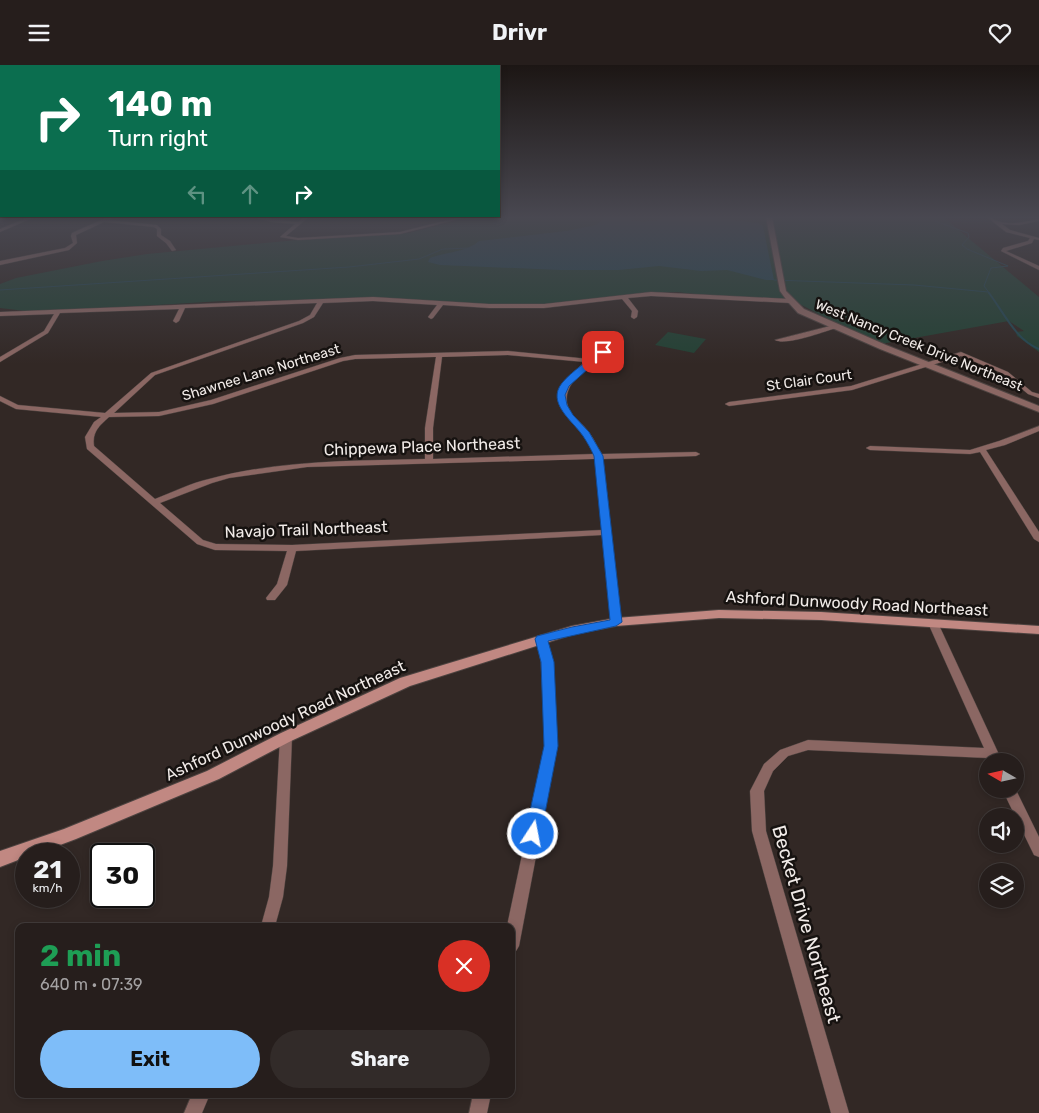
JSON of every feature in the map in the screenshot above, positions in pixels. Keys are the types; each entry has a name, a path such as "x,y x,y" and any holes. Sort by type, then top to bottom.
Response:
{"main road":[{"name":"Ashford Dunwoody Road Northeast","path":"0,859 70,834 213,775 286,737 405,682 572,631 616,622 719,614 821,616 1039,631"}],"street":[{"name":"West Nancy Creek Drive Northeast","path":"778,266 784,291 790,301 807,315 1039,409"},
{"path":"0,314 373,299 503,307 544,306 574,304 623,296 669,294 790,301"},
{"path":"623,296 636,311 634,317"},
{"name":"Navajo Trail Northeast","path":"322,300 312,316 301,322 153,374 97,424 88,437 90,447 200,542 215,547 292,547 607,532"},
{"path":"431,317 441,303"},
{"path":"176,321 182,307"},
{"path":"0,360 46,332 58,311"},
{"path":"778,340 787,340 834,327"},
{"path":"616,622 599,456 586,434 570,417 563,405 561,395 565,385 619,340"},
{"name":"Shawnee Lane Northeast","path":"0,398 16,407 108,415 159,414 197,406 342,359 371,356 508,353 592,361"},
{"name":"St Clair Court","path":"729,404 766,398 837,391 962,354 1006,373 1030,393 1039,397"},
{"path":"429,460 429,429 439,355"},
{"path":"870,448 970,452 1002,443 1039,428"},
{"path":"982,449 1039,539"},
{"name":"Chippewa Place Northeast","path":"155,502 209,481 253,471 334,463 696,454"},
{"path":"1029,521 1039,522"},
{"path":"271,598 282,585 292,547"},
{"path":"933,623 993,753"},
{"path":"515,926 551,746 547,662 541,639"},
{"path":"269,923 276,897 280,866 286,737"},
{"name":"Becket Drive Northeast","path":"840,1113 758,831 756,791 768,768 784,753 808,745 834,745 979,756"},
{"path":"1014,798 1039,851"},
{"path":"193,1113 199,1098"},
{"path":"478,1113 481,1098"}],"green space":[{"path":"77,266 1002,266 1039,297 1039,352 1017,336 1016,332 1024,331 1009,321 881,344 851,331 790,299 722,297 677,292 640,293 580,303 527,306 356,300 223,301 73,310 25,311 0,308 0,284 16,278"},
{"path":"668,332 706,339 694,353 655,345"}],"water":[{"path":"462,266 771,266 774,280 766,280 727,270 701,271 659,266 619,270 560,270"}],"waterway":[{"path":"0,290 359,266"},
{"path":"990,294 984,286 991,268 1008,266"},
{"path":"774,280 914,285 988,292"},
{"path":"989,293 1017,333 1039,349"}],"route":[{"path":"533,834 551,746 547,662 541,639 616,622 599,456 586,434 570,417 563,405 561,395 565,385 603,352"}]}
